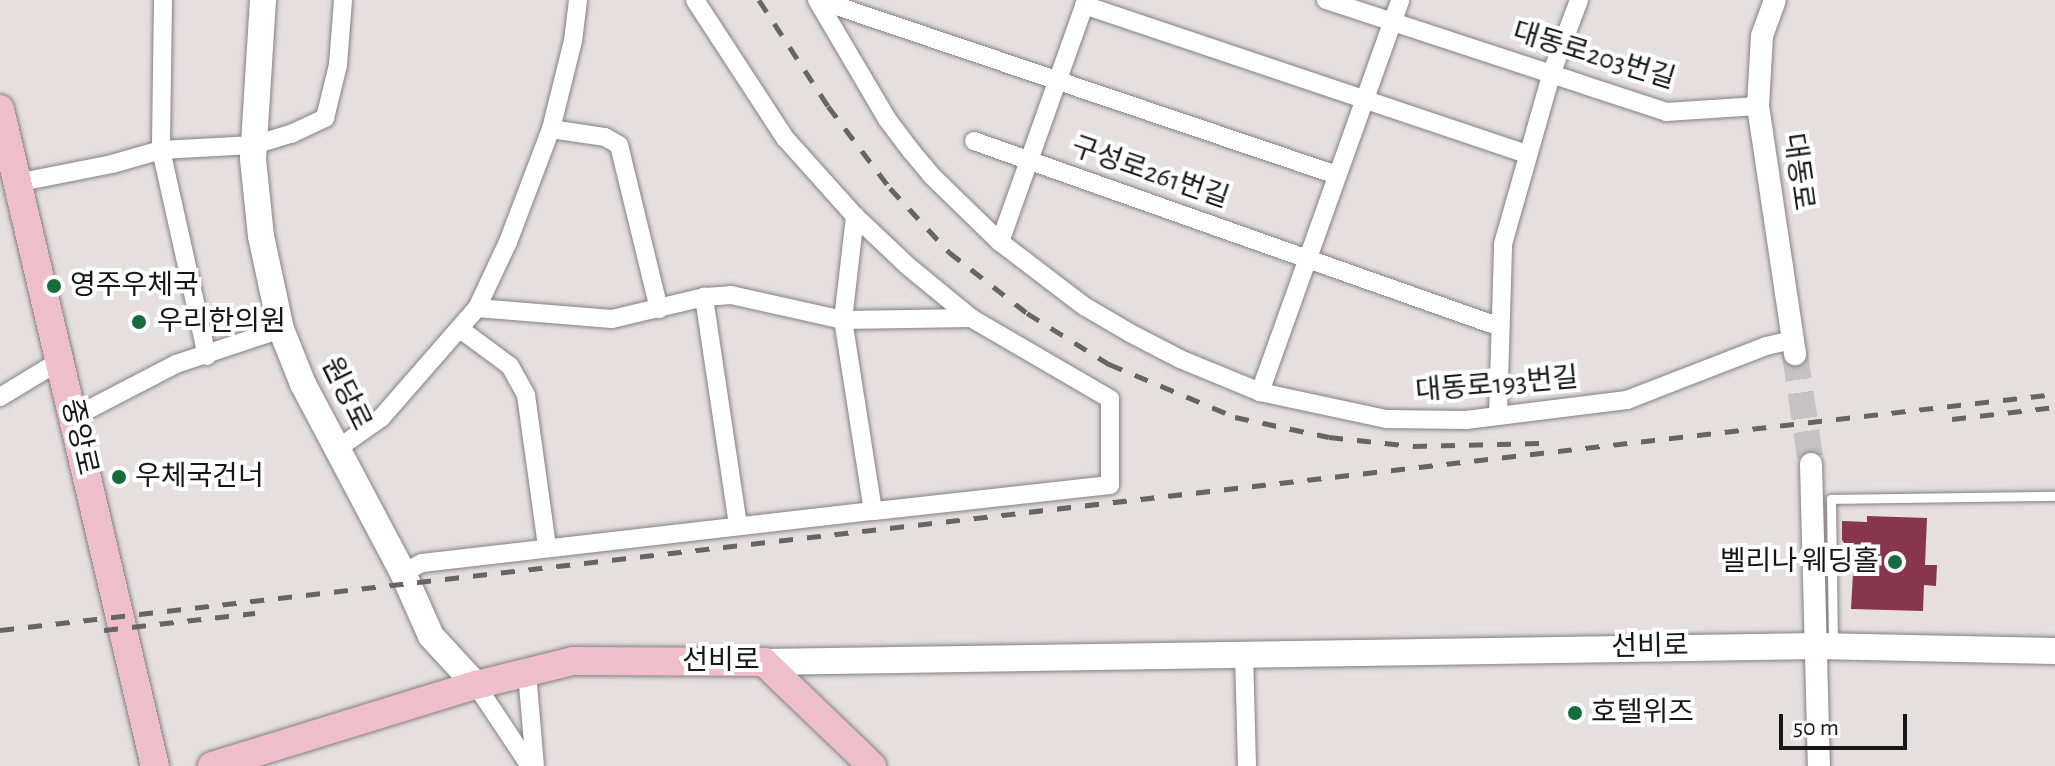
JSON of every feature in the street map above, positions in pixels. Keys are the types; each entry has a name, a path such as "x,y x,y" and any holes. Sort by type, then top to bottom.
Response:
{"main road":[{"name":"원당로","path":"263,0 254,145 261,236 281,329 303,384 403,573 431,636 476,685"},
{"name":"중앙로","path":"0,109 155,766"},
{"name":"선비로","path":"212,766 476,685 573,661 764,662 1244,652 1824,646 2055,651"},
{"path":"764,662 872,766"}],"street":[{"path":"163,0 161,150 207,356"},
{"path":"16,183 112,164 161,150 254,145 291,134 325,118 338,65 343,0"},
{"path":"337,449 381,418 477,308 508,242 551,129 573,41 578,0"},
{"path":"403,573 422,563 547,547 1110,485 1110,399 971,318 909,267 855,216 785,138 695,0"},
{"path":"818,0 1058,78 1337,175"},
{"name":"대동로193번길","path":"818,0 887,119 931,175 1000,242 1084,306 1130,333 1180,359 1260,392 1386,419 1425,422 1498,416 1627,400 1766,346 1794,347"},
{"name":"대동로203번길","path":"1326,0 1666,112 1758,106"},
{"path":"1260,392 1400,0"},
{"path":"1498,416 1503,244 1552,72 1579,0"},
{"name":"대동로","path":"1775,0 1762,36 1758,106 1794,347"},
{"path":"1000,242 1085,2 1364,101 1527,154"},
{"path":"551,129 605,137 619,145 659,309"},
{"name":"구성로261번길","path":"974,141 1500,327"},
{"path":"855,216 843,320 873,511"},
{"path":"477,308 612,319 704,297 731,295 843,320 971,318"},
{"path":"704,297 738,525"},
{"path":"74,417 176,364 281,329"},
{"path":"460,329 510,366 526,395 547,547"},
{"path":"0,397 61,360"},
{"path":"1811,464 1824,646 1819,766"},
{"path":"1244,652 1247,766"},
{"path":"527,673 533,766"},
{"name":"원당로","path":"476,685 533,766"}],"lane":[{"path":"1824,646 1831,499 2055,496"}],"building":[{"name":"벨리나 웨딩홀","path":"1867,516 1927,518 1925,565 1937,565 1936,586 1924,585 1923,611 1851,609 1853,573 1866,574 1842,540 1842,521 1867,522"}],"tunnel":[{"path":"1795,354 1811,464"}],"railway":[{"path":"759,0 828,106 890,188 949,252 1027,313 1109,364 1235,417 1329,437 1413,446 1541,443"},
{"path":"0,630 2055,394"},
{"path":"1952,419 2055,407"},
{"path":"104,630 255,613"}],"place":[{"name":"영주우체국","path":"54,286"},
{"name":"우리한의원","path":"139,322"},
{"name":"우체국건너","path":"119,477"},
{"name":"벨리나 웨딩홀","path":"1895,562"},
{"name":"호텔위즈","path":"1575,713"}]}
